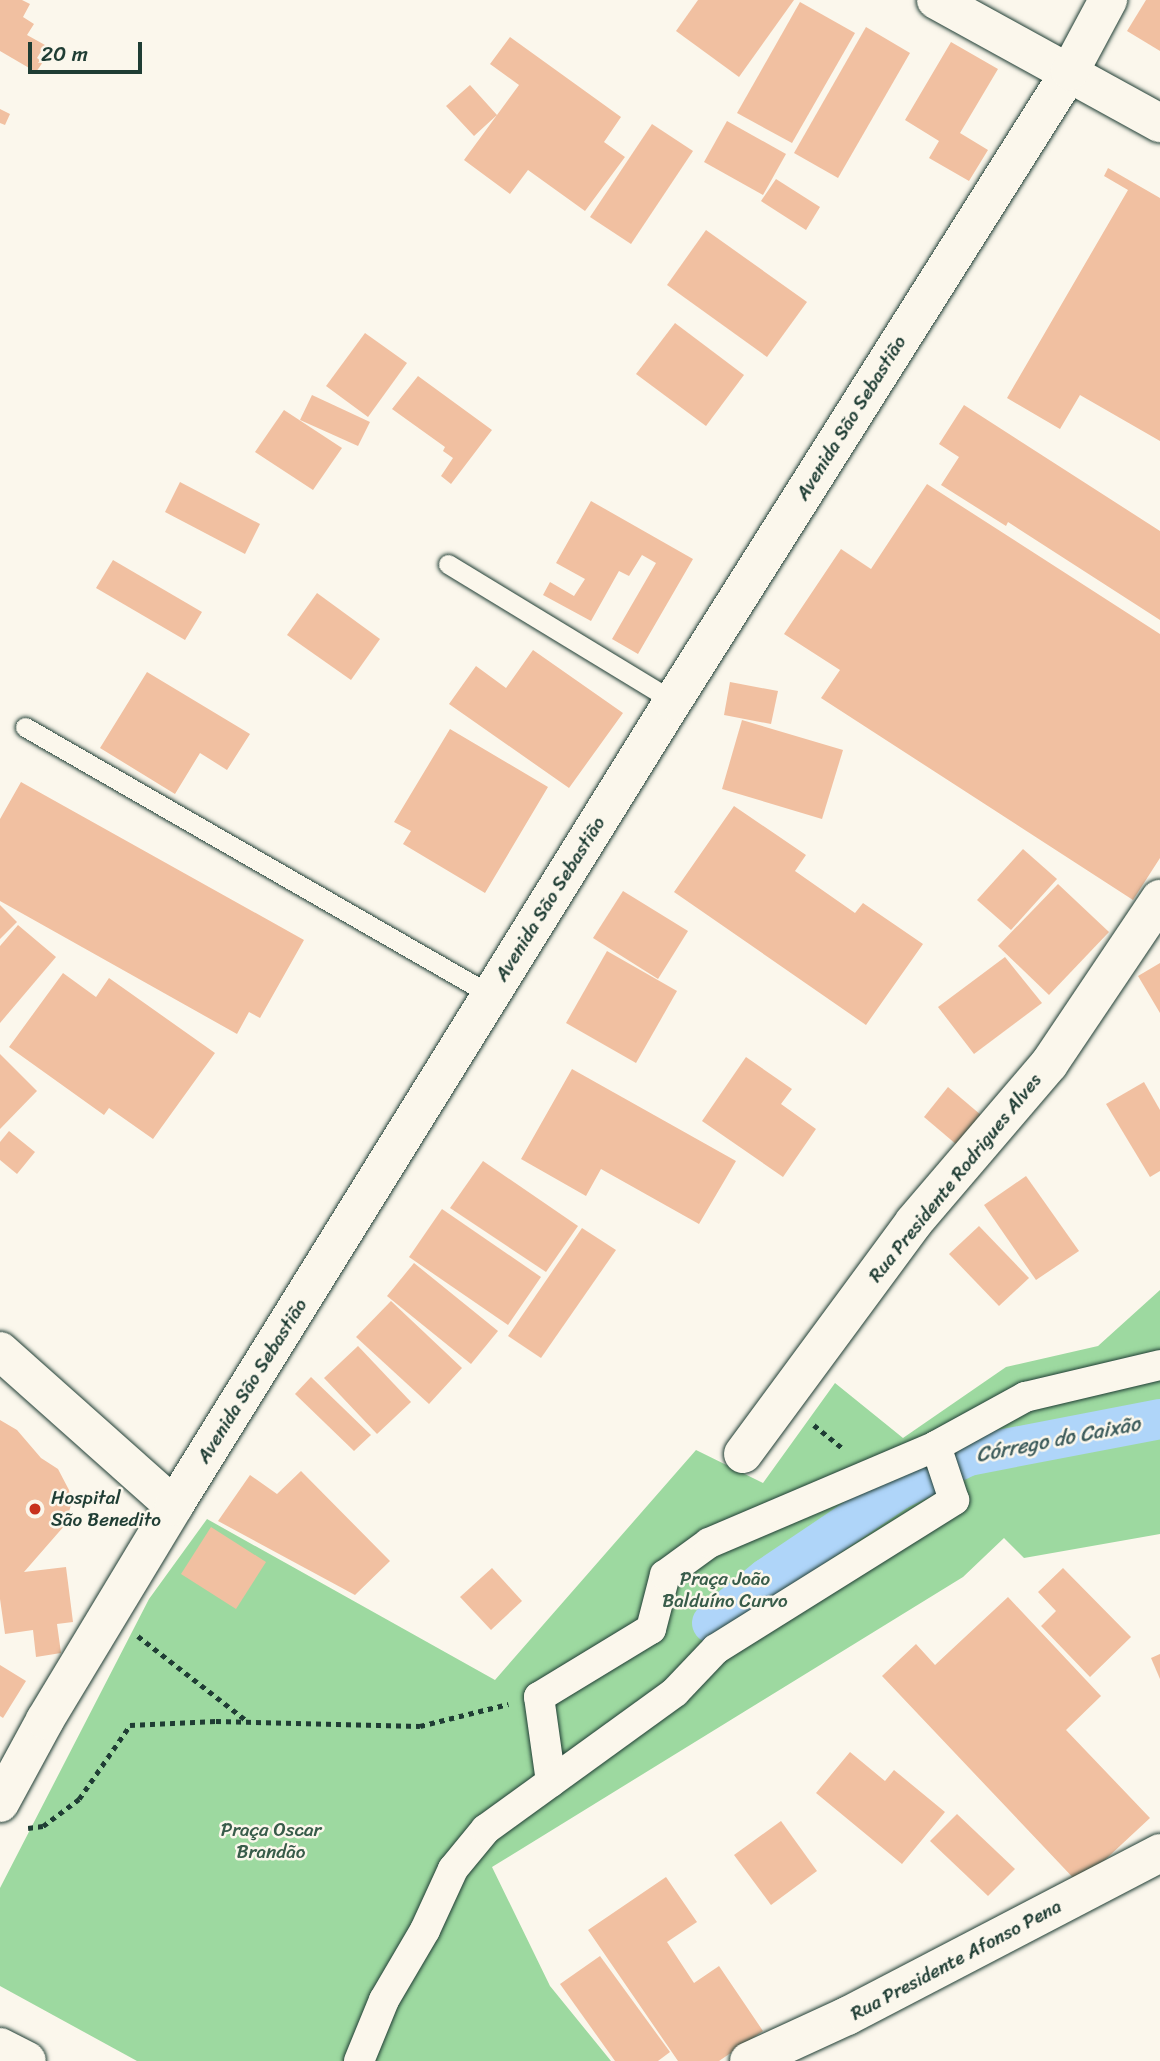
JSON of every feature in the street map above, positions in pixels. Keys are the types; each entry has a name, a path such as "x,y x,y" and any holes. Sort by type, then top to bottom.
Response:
{"street":[{"path":"936,0 1070,71 1160,123"},
{"name":"Avenida São Sebastião","path":"11,1816 45,1720 174,1506 673,701 1070,71 1108,0"},
{"name":"Rua Presidente Rodrigues Alves","path":"743,1454 914,1222 1049,1064 1160,899"},
{"path":"0,1351 174,1506"},
{"path":"551,1782 539,1697 651,1629 665,1575 709,1543 936,1446 1025,1397 1160,1364"},
{"path":"359,2061 384,2000 425,1930 453,1870 486,1829 676,1692 716,1649 954,1500 936,1446"},
{"name":"Rua Presidente Afonso Pena","path":"749,2061 847,2017 1160,1853"},
{"path":"0,2047 27,2061"}],"lane":[{"path":"448,564 673,701"},
{"path":"25,727 491,995"}],"path":[{"path":"783,1400 873,1472"},
{"path":"110,1614 248,1722"},
{"path":"11,1816 43,1826 79,1799 130,1725 248,1722 420,1726 539,1697"}],"green space":[{"path":"1160,1290 1160,1534 1024,1558 1004,1538 963,1577 492,1867 550,1986 611,2061 137,2061 0,1986 0,1888 149,1599 207,1519 495,1680 696,1450 763,1483 835,1383 903,1438 1006,1367 1098,1346"}],"building":[{"path":"0,0 22,0 30,4 23,17 34,24 27,35 45,45 37,58 43,62 36,72 0,51"},
{"path":"698,0 794,0 739,77 676,31"},
{"path":"1146,0 1160,0 1160,51 1127,31"},
{"path":"800,2 855,33 792,143 737,113"},
{"path":"866,27 910,53 838,178 794,153"},
{"path":"510,37 621,117 604,142 625,157 585,211 528,170 510,194 464,160 519,85 490,64"},
{"path":"951,42 998,69 960,133 988,150 969,181 929,158 939,141 905,120"},
{"path":"470,85 497,115 474,136 446,106"},
{"path":"0,109 10,114 5,125 0,123"},
{"path":"727,121 786,154 763,195 704,162"},
{"path":"652,124 693,151 631,244 590,217"},
{"path":"1108,168 1160,198 1160,441 1080,395 1060,429 1007,398 1128,190 1104,176"},
{"path":"776,179 820,207 806,230 761,201"},
{"path":"706,230 807,302 767,357 667,285"},
{"path":"675,323 744,375 706,426 636,374"},
{"path":"365,333 407,363 368,417 326,386"},
{"path":"418,376 492,430 451,484 441,476 453,458 443,451 445,447 392,409"},
{"path":"312,395 370,422 358,446 300,420"},
{"path":"964,405 1160,531 1160,620 1008,522 1006,526 941,485 959,457 939,444"},
{"path":"284,410 342,448 313,490 255,452"},
{"path":"180,482 260,524 245,554 165,512"},
{"path":"927,484 1160,634 1160,858 1133,900 821,698 840,670 784,634 841,549 871,569"},
{"path":"591,501 693,559 638,654 612,639 656,563 642,555 629,576 619,571 591,621 543,595 550,582 574,596 585,579 556,563"},
{"path":"113,560 202,612 185,640 96,588"},
{"path":"317,593 380,639 351,680 287,635"},
{"path":"533,650 623,713 569,788 449,704 476,666 506,688"},
{"path":"147,672 250,734 227,770 200,753 175,794 100,748"},
{"path":"730,682 778,691 771,724 724,715"},
{"path":"742,720 843,750 822,819 722,789"},
{"path":"450,729 548,787 485,893 403,844 411,831 394,822"},
{"path":"21,782 304,940 260,1018 249,1012 237,1034 0,901 0,819"},
{"path":"734,806 806,855 795,871 855,913 863,903 923,944 866,1025 674,892"},
{"path":"1023,849 1057,879 1011,930 977,900"},
{"path":"1058,884 1109,932 1049,995 998,946"},
{"path":"623,891 688,931 658,979 593,938"},
{"path":"0,905 17,922 0,939"},
{"path":"18,925 56,957 0,1023 0,946"},
{"path":"607,951 677,991 636,1063 566,1023"},
{"path":"1005,957 1042,1003 974,1054 938,1007"},
{"path":"1160,963 1160,1013 1138,976"},
{"path":"63,973 96,997 109,978 215,1053 153,1139 109,1108 104,1115 9,1047"},
{"path":"0,1054 37,1091 0,1129"},
{"path":"746,1057 792,1089 781,1104 816,1129 783,1177 702,1121"},
{"path":"572,1069 736,1161 699,1224 601,1169 586,1196 521,1159"},
{"path":"1144,1082 1160,1110 1160,1171 1150,1177 1106,1104"},
{"path":"948,1087 981,1115 957,1145 924,1117"},
{"path":"9,1131 35,1152 17,1174 0,1160 0,1142"},
{"path":"483,1161 578,1226 546,1272 450,1208"},
{"path":"1026,1176 1079,1251 1036,1280 984,1205"},
{"path":"442,1209 541,1277 508,1325 409,1257"},
{"path":"979,1226 1029,1278 999,1306 949,1254"},
{"path":"582,1228 616,1250 541,1358 508,1336"},
{"path":"414,1263 498,1331 471,1364 387,1296"},
{"path":"391,1301 462,1368 429,1404 356,1337"},
{"path":"358,1346 411,1402 377,1434 324,1378"},
{"path":"311,1377 371,1435 354,1451 295,1394"},
{"name":"Hospital São Benedito","path":"0,1420 17,1430 41,1458 58,1469 69,1490 71,1505 65,1525 24,1572 66,1567 73,1622 57,1624 61,1653 36,1657 33,1630 5,1634 0,1599"},
{"path":"301,1471 390,1561 355,1595 218,1521 250,1475 277,1494"},
{"path":"211,1527 266,1562 236,1609 181,1574"},
{"path":"492,1568 522,1601 491,1630 460,1597"},
{"path":"1063,1568 1131,1637 1090,1677 1041,1626 1056,1611 1038,1592"},
{"path":"1008,1597 1101,1696 1066,1730 1150,1818 1079,1884 882,1676 916,1644 935,1665"},
{"path":"1160,1654 1160,1679 1151,1658"},
{"path":"0,1665 26,1681 3,1718 0,1716"},
{"path":"850,1752 885,1781 894,1770 945,1812 902,1864 816,1793"},
{"path":"957,1814 1015,1869 988,1896 930,1841"},
{"path":"781,1821 817,1871 771,1905 734,1855"},
{"path":"666,1877 697,1922 667,1942 694,1983 719,1966 763,2031 719,2061 678,2061 588,1930"},
{"path":"600,1956 670,2052 658,2061 615,2061 560,1984"}],"waterway":[{"name":"Córrego do Caixão","path":"712,1623 767,1578 898,1490 968,1456 1160,1419"}],"place":[{"name":"Hospital São Benedito","path":"35,1509"}],"park label":[{"name":"Praça João Balduíno Curvo","path":"725,1590"},
{"name":"Praça Oscar Brandão","path":"271,1841"}]}
